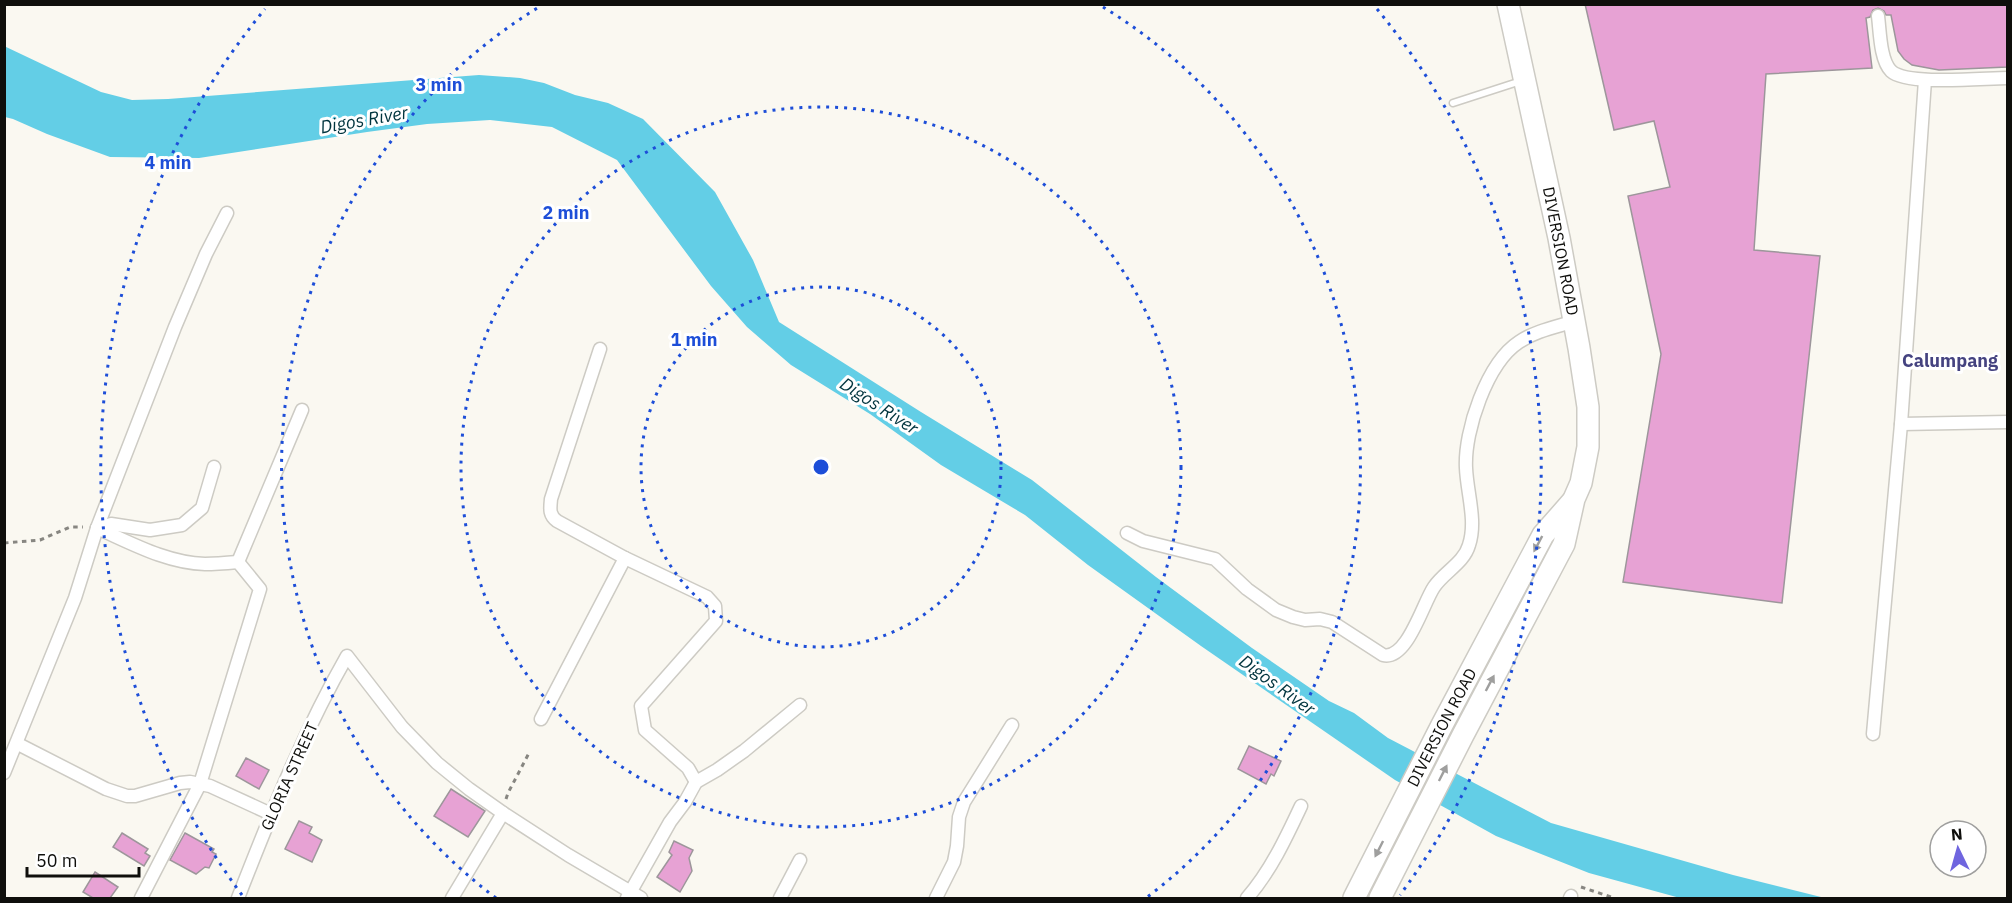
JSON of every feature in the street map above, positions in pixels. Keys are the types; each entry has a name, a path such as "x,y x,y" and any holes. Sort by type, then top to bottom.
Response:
{"highway":[{"name":"DIVERSION ROAD","path":"1380,898 1564,544 1588,447 1586,385 1575,321 1508,4"},
{"name":"DIVERSION ROAD","path":"1354,898 1442,725 1543,535 1575,499"}],"street":[{"path":"1878,16 1882,49 1892,72 1906,78 1925,80 2007,78"},
{"path":"1873,734 1901,424 1925,80"},
{"path":"4,773 18,744 75,598 97,528 175,327 206,254 227,213"},
{"path":"1127,533 1143,541 1215,559 1247,589 1276,610 1305,620 1320,619 1332,622 1383,655 1397,653 1406,641 1433,587 1459,561 1469,546 1472,514 1466,470 1467,442 1489,376 1501,358 1519,342 1575,321"},
{"path":"600,349 549,510 556,521 625,558 707,597 715,606 716,621 640,706 645,730 688,768 696,782"},
{"path":"238,562 302,410"},
{"path":"1901,424 2007,422"},
{"path":"97,528 111,524 150,530 182,525 202,508 214,467"},
{"path":"97,528 150,552 184,561 205,564 238,562"},
{"path":"541,719 625,558"},
{"path":"141,898 200,784 260,589 238,562"},
{"name":"GLORIA STREET","path":"243,897 271,814 329,688 347,656 422,750 469,789 503,813"},
{"path":"452,898 503,813 633,897 670,822 696,782 744,751 800,705"},
{"path":"936,898 954,862 959,817 964,802 1012,725"},
{"path":"18,744 106,789 127,796 190,782 210,786 271,814"},
{"path":"1247,898 1275,858 1301,806"},
{"path":"780,898 800,860"}],"lane":[{"path":"1453,103 1525,80"}],"path":[{"path":"4,543 40,540 70,526 97,528"},
{"path":"503,813 508,792 529,753"},
{"path":"1572,893 1614,898"}],"water":[{"name":"Digos River","path":"4,46 101,92 132,100 479,75 520,78 544,83 575,95 608,103 643,119 715,192 753,260 779,322 1032,480 1156,577 1329,701 1354,713 1388,738 1551,823 1733,875 1825,898 1680,898 1589,873 1496,836 1395,780 1201,646 1088,565 1025,515 941,465 870,414 791,365 747,327 711,286 617,160 552,127 490,120 427,124 199,158 110,157 5,117"}],"building":[{"path":"1585,4 2007,4 2007,67 1939,70 1912,65 1898,51 1891,15 1886,15 1878,8 1866,18 1872,68 1766,74 1754,250 1820,256 1782,603 1623,582 1661,354 1628,196 1670,187 1654,121 1614,130"},
{"path":"1249,746 1281,761 1274,776 1271,774 1266,784 1238,769"},
{"path":"246,758 269,770 259,789 236,776"},
{"path":"451,789 485,811 468,837 434,816"},
{"path":"299,821 312,827 309,833 322,840 312,862 285,849"},
{"path":"122,833 148,849 145,853 150,856 144,866 113,847"},
{"path":"185,833 214,849 212,852 216,854 209,868 205,867 196,874 170,860"},
{"path":"674,841 693,850 689,858 692,871 680,892 657,877 672,855 669,852"},
{"path":"95,872 118,887 110,898 93,898 83,892"}],"district":[{"name":"Calumpang","path":"1950,361"}]}
